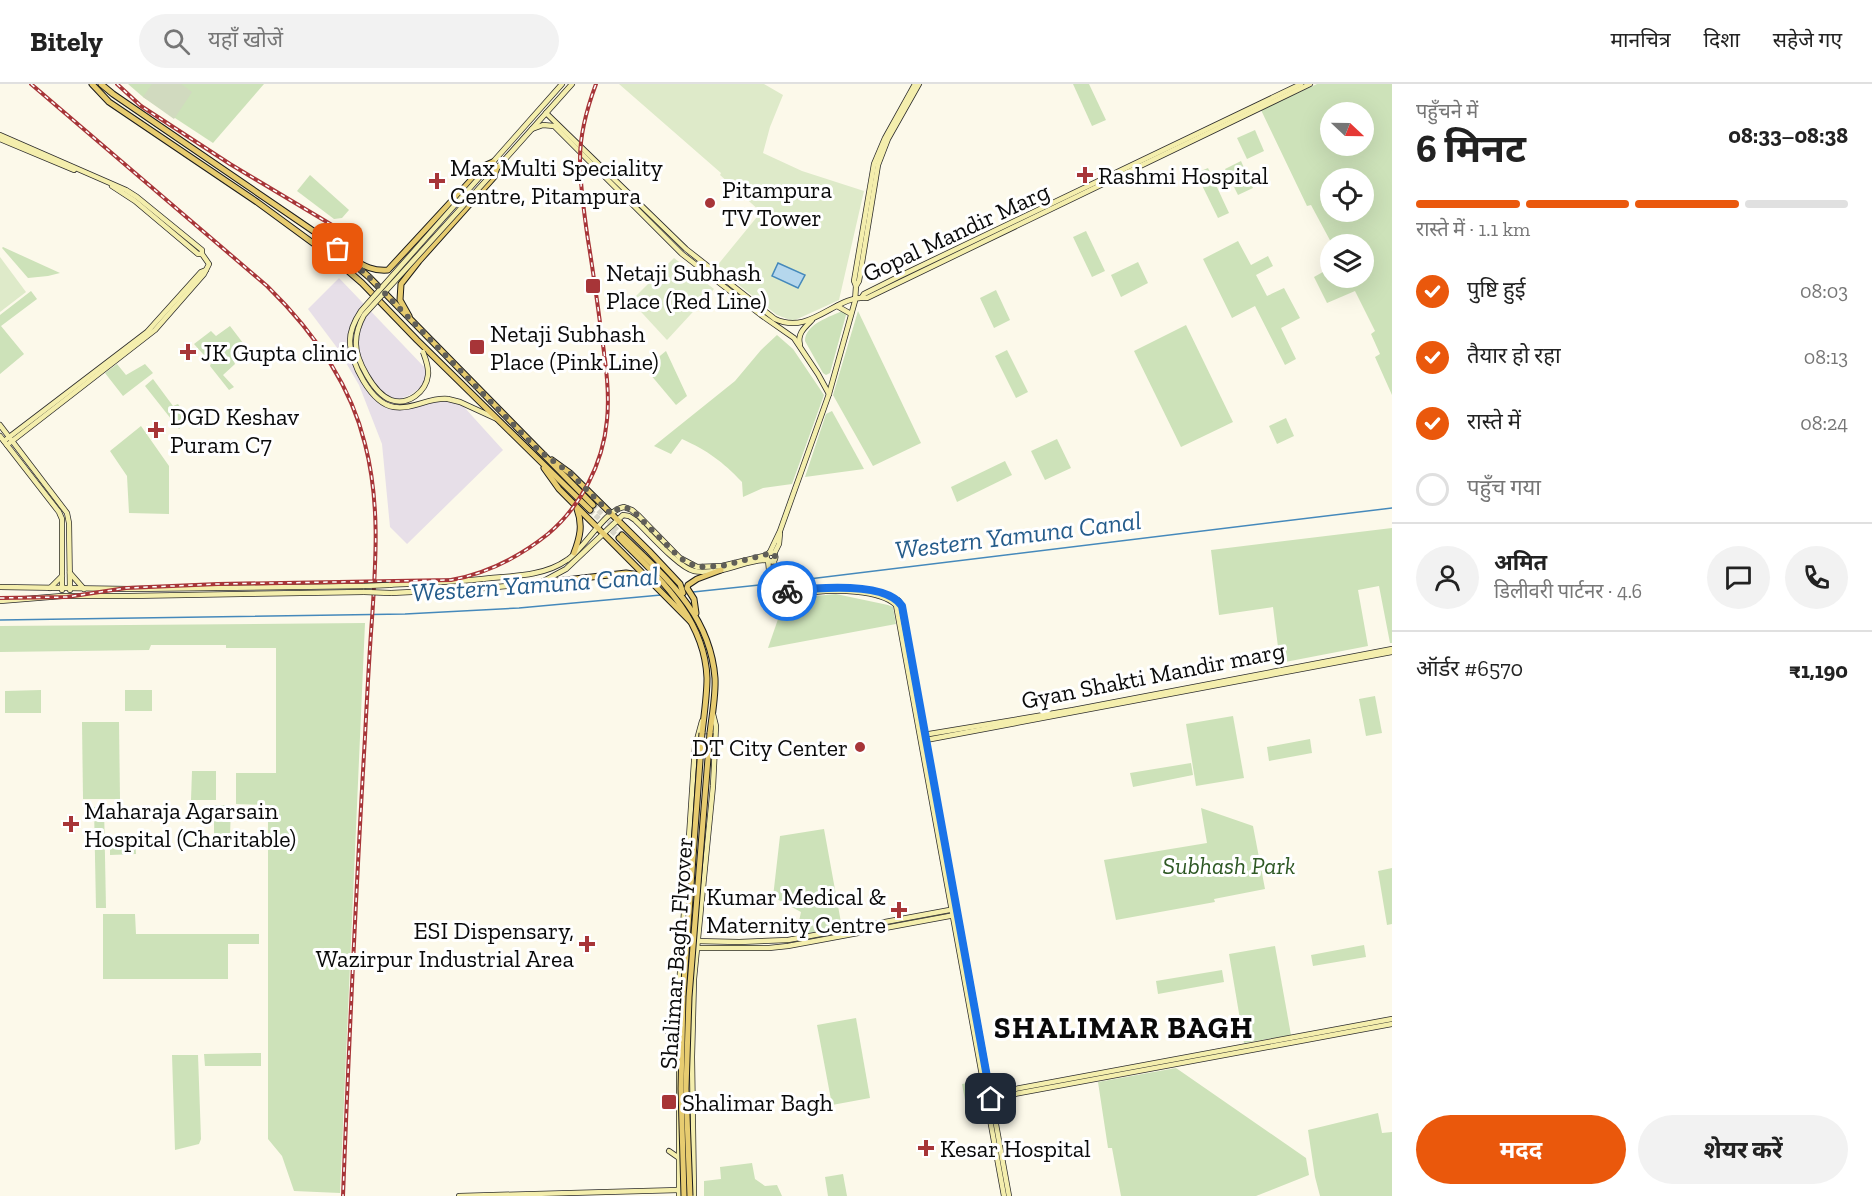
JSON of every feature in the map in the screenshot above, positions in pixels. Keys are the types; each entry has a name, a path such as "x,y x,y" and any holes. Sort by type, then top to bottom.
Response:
{"main road":[{"path":"92,84 109,102 257,202 332,257 362,283 499,420 536,452 570,473 617,519 680,584 694,620"},
{"path":"101,84 338,249 359,263 379,271 388,270 400,259 484,166 495,165 494,177 401,284 400,300 414,325"},
{"path":"338,249 369,277 536,452 592,507"},
{"path":"400,259 411,270"},
{"path":"536,452 559,489 653,582"},
{"path":"574,554 581,533 581,523 575,505"},
{"path":"621,536 694,599 694,620 675,601 621,536"},
{"path":"682,589 689,583 721,570"},
{"path":"540,583 626,573 640,575 667,591"},
{"name":"Shalimar Bagh Flyover","path":"692,1196 686,1089 689,997 715,678 708,647 694,620"},
{"name":"Shalimar Bagh Flyover","path":"680,1194 683,996 707,678 694,620"}],"street":[{"path":"417,340 428,367 426,383 422,390 409,400 400,402 390,400 378,391 357,353 356,343 360,323 490,176 495,165 562,84"},
{"path":"499,420 448,399 440,398 400,408 382,404 372,394 355,362 350,341 351,331 361,311 485,171 495,165 532,129 572,84"},
{"path":"917,84 879,150 854,281 855,300 836,372 770,557 774,594 781,596 816,592 858,592 894,602 899,616 924,738 1007,1196"},
{"name":"Gopal Mandir Marg","path":"862,297 900,276 1301,84"},
{"name":"Gopal Mandir Marg","path":"862,297 867,298 1310,84"},
{"path":"546,113 682,254 775,319 793,324 862,297"},
{"path":"532,129 543,125 554,126 659,228"},
{"path":"0,137 125,192 202,255 209,264 202,277 155,330 11,439 3,441 59,512 62,519 62,596"},
{"path":"740,295 761,315 794,338 829,394"},
{"path":"837,306 851,314"},
{"path":"802,351 798,339 801,332 817,316"},
{"path":"818,374 826,378 836,372"},
{"path":"0,425 67,513 70,596"},
{"path":"0,601 62,596 391,593 540,583 566,569 601,530 611,514 624,507 632,510 680,558 697,567 722,566 770,557"},
{"path":"0,586 84,589 389,585 532,574 568,560 601,530 623,515 635,520 686,568 701,572 721,570 770,557"},
{"path":"70,573 84,589"},
{"path":"50,588 62,576"},
{"name":"Gyan Shakti Mandir marg","path":"924,738 1392,651"},
{"path":"692,1196 695,956 713,786 716,726 712,713"},
{"path":"680,1194 678,1031 682,910 695,747 704,715"},
{"path":"682,910 700,912"},
{"path":"696,941 788,940 955,912"},
{"path":"696,948 788,946 955,912"},
{"path":"698,930 705,941"},
{"path":"695,956 704,948"},
{"path":"679,1008 693,1007"},
{"path":"988,1096 1392,1019"},
{"path":"988,1096 1392,1024"},
{"path":"668,1032 678,1031"},
{"path":"678,1128 693,1128"},
{"path":"669,1151 679,1158"},
{"path":"459,1196 680,1194"},
{"path":"672,1196 680,1194"}],"shaded area":[{"path":"339,278 426,369 420,388 402,398 410,409 428,402 443,400 453,402 464,407 503,450 407,544 390,527 382,444 359,385 338,349 308,309"}],"green space":[{"path":"128,84 264,84 213,143 143,97"},
{"path":"152,84 181,84 192,92 174,119 143,97"},
{"path":"619,84 764,84 783,95 770,127 763,153 802,171 864,191 839,300 793,321 777,315 716,267 761,212 720,175 721,173"},
{"path":"1073,84 1089,84 1106,120 1092,126"},
{"path":"1317,84 1392,84 1392,395 1375,357 1380,354 1371,334 1375,331 1355,291 1327,303 1314,277 1320,274 1320,288 1374,288 1374,234 1327,234 1320,222 1374,222 1374,168 1320,168 1320,222 1311,205 1307,206 1261,110"},
{"path":"1255,130 1264,151 1247,159 1237,138"},
{"path":"1241,161 1253,188 1238,195 1225,169"},
{"path":"1208,168 1229,213 1218,218 1196,173"},
{"path":"310,175 349,210 342,218 334,219 297,191"},
{"path":"1086,231 1105,271 1092,277 1073,237"},
{"path":"1238,241 1251,265 1268,256 1273,266 1256,275 1267,296 1284,288 1300,318 1281,328 1296,359 1285,365 1255,306 1232,318 1203,259"},
{"path":"3,247 60,273 28,278"},
{"path":"0,257 26,292 0,312"},
{"path":"674,258 714,289 667,340 631,301"},
{"path":"1138,262 1148,283 1121,297 1111,275"},
{"path":"996,290 1010,320 994,328 980,298"},
{"path":"31,291 37,299 1,326 24,354 0,374 0,315"},
{"path":"844,310 846,315 830,373 826,375 805,341 806,335 819,322"},
{"path":"858,311 921,443 873,466 833,395"},
{"path":"1186,325 1233,422 1181,447 1134,351"},
{"path":"230,326 246,347 233,359 235,364 223,375 234,387 229,390 210,366 211,363 194,344 211,331 216,336"},
{"path":"777,335 793,349 824,395 792,484 763,488 743,497 742,482 721,462 700,448 682,439 671,454 654,446 735,381"},
{"path":"1007,350 1028,392 1016,398 995,356"},
{"path":"666,351 687,396 676,405 645,368"},
{"path":"117,364 126,375 145,364 153,373 123,396 105,373"},
{"path":"153,379 173,406 178,404 189,420 179,429 145,386"},
{"path":"832,411 864,469 805,477 826,414"},
{"path":"1286,418 1294,436 1277,444 1269,426"},
{"path":"141,426 169,466 169,514 129,513 127,476 110,451"},
{"path":"1057,439 1071,468 1045,480 1031,451"},
{"path":"1005,461 1012,475 957,502 951,487"},
{"path":"1392,528 1392,643 1390,643 1379,586 1358,590 1368,646 1280,663 1273,607 1219,615 1211,550"},
{"path":"836,594 893,607 896,624 768,648 785,599"},
{"path":"365,623 340,1193 294,1191 282,1156 268,1139 268,805 236,804 236,773 276,773 276,648 151,645 149,650 0,652 0,626"},
{"path":"41,690 41,713 5,713 5,691"},
{"path":"125,690 152,690 152,711 125,711"},
{"path":"1375,696 1382,733 1366,736 1359,699"},
{"path":"1233,716 1244,778 1196,786 1186,724"},
{"path":"82,722 119,722 120,799 83,799"},
{"path":"1310,739 1312,753 1269,761 1267,747"},
{"path":"1191,763 1193,775 1133,787 1130,773"},
{"path":"192,771 216,771 216,800 191,800"},
{"path":"214,805 231,805 230,836 214,836"},
{"path":"104,806 106,908 96,908 94,807"},
{"name":"Subhash Park","path":"1201,808 1253,826 1265,889 1214,899 1215,902 1116,920 1104,860 1207,843"},
{"path":"824,829 842,928 796,935 801,912 773,897 780,836"},
{"path":"135,836 136,854 110,855 110,837"},
{"path":"1392,868 1392,924 1387,925 1378,871"},
{"path":"103,914 135,914 136,934 259,934 259,944 228,944 228,979 103,979"},
{"path":"1364,945 1366,957 1313,966 1311,955"},
{"path":"1275,946 1291,1035 1244,1043 1229,954"},
{"path":"1222,970 1224,982 1158,994 1156,981"},
{"path":"856,1018 870,1098 832,1105 817,1025"},
{"path":"261,1053 261,1066 205,1066 204,1054"},
{"path":"172,1055 198,1055 201,1139 199,1144 175,1150"},
{"path":"1176,1068 1306,1158 1309,1175 1256,1196 1121,1196 1112,1148 1108,1148 1098,1082"},
{"path":"979,1081 984,1107 967,1111 962,1084"},
{"path":"1378,1113 1382,1133 1392,1132 1392,1196 1320,1196 1308,1130"},
{"path":"752,1163 755,1179 765,1186 777,1185 782,1196 704,1196 704,1181 721,1179 720,1167"},
{"path":"843,1174 847,1196 828,1196 825,1177"}],"water":[{"path":"778,263 805,275 798,288 772,276"}],"waterway":[{"name":"Western Yamuna Canal","path":"776,583 1392,508"},
{"name":"Western Yamuna Canal","path":"693,592 769,584"},
{"name":"Western Yamuna Canal","path":"0,620 405,614 519,608 661,595"}],"tunnel":[{"path":"593,505 622,535"},
{"path":"590,510 619,538"}],"railway":[{"path":"31,84 284,303 314,339 339,378 350,399 365,444 375,509 375,553 343,1196"},
{"path":"117,84 141,106 230,164 337,228"},
{"path":"0,598 67,597 126,588 218,584 451,580 478,573 502,563 548,534 571,511 588,483 601,452 607,420 605,364 580,169 583,131 596,84"}],"way so far":[{"path":"338,249 369,277 538,450 570,473 611,514 624,507 632,510 680,558 697,567 722,566 767,555 770,552 775,556 773,561 776,588 780,592 787,591"}],"place":[{"name":"Rashmi Hospital","path":"1085,175"},
{"name":"Max Multi Speciality Centre, Pitampura","path":"437,181"},
{"name":"Pitampura TV Tower","path":"710,203"},
{"name":"Netaji Subhash Place (Red Line)","path":"593,286"},
{"name":"Netaji Subhash Place (Pink Line)","path":"477,347"},
{"name":"JK Gupta clinic","path":"188,352"},
{"name":"DGD Keshav Puram C7","path":"156,430"},
{"name":"DT City Center","path":"860,747"},
{"name":"Maharaja Agarsain Hospital (Charitable)","path":"71,824"},
{"name":"Kumar Medical & Maternity Centre","path":"899,910"},
{"name":"ESI Dispensary, Wazirpur Industrial Area","path":"587,944"},
{"name":"Shalimar Bagh","path":"669,1102"},
{"name":"Kesar Hospital","path":"926,1148"}],"district":[{"name":"SHALIMAR BAGH","path":"1124,1028"}],"route":[{"path":"787,591 856,588 883,594 898,600 902,606 991,1099"}]}
